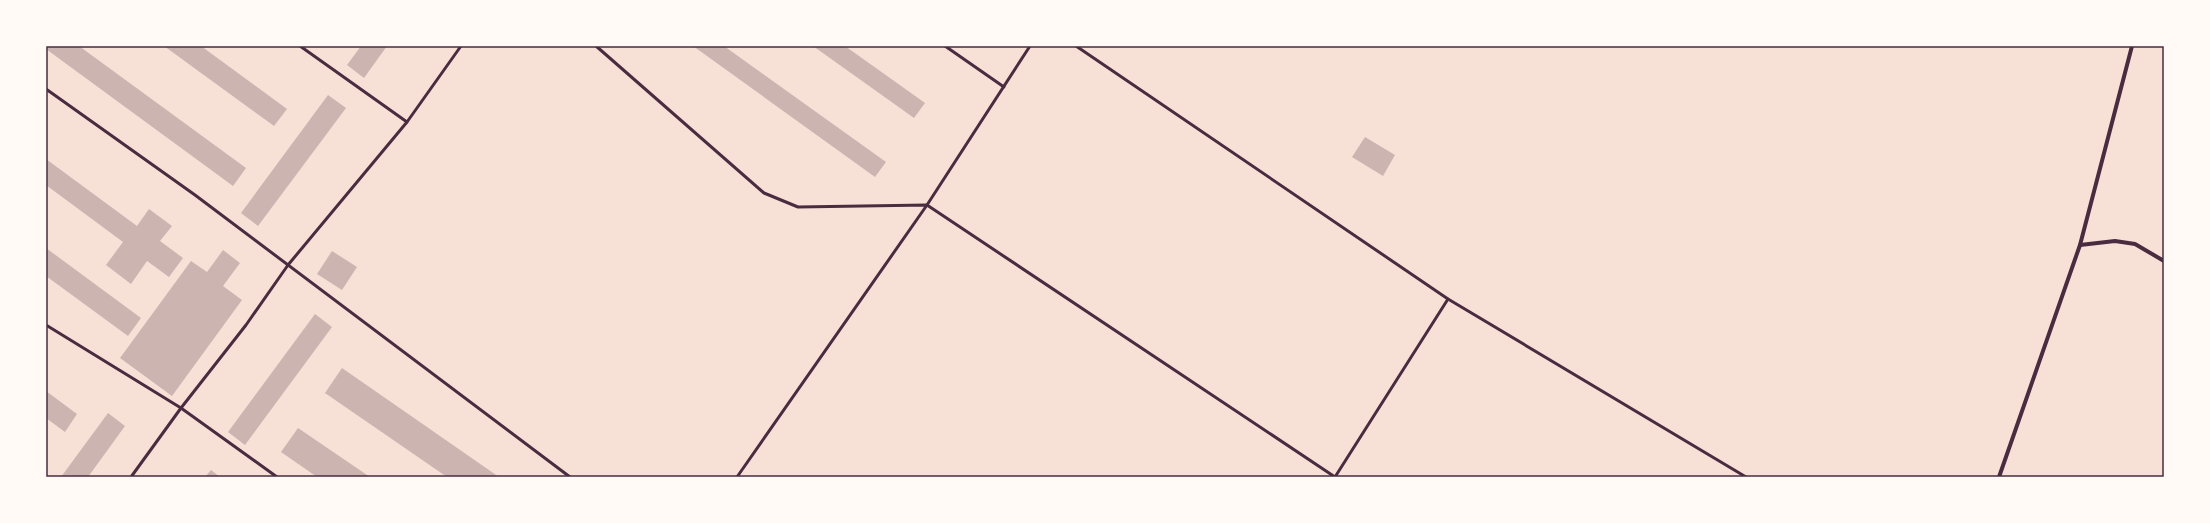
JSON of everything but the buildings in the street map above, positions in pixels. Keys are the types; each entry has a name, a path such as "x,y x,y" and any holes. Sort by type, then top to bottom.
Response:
{"street":[{"path":"1999,477 2080,245 2132,46"},
{"path":"2080,245 2115,241 2135,244 2164,261"}],"lane":[{"path":"300,46 407,122"},
{"path":"131,477 180,408 246,325 288,265 407,122 461,46"},
{"path":"596,46 764,192 798,207 927,205 1335,477 1448,298"},
{"path":"945,46 1004,87"},
{"path":"737,477 927,205 1030,46"},
{"path":"1076,46 1448,298 1746,477"},
{"path":"46,88 288,265 570,477"},
{"path":"46,325 180,408 277,477"}]}
